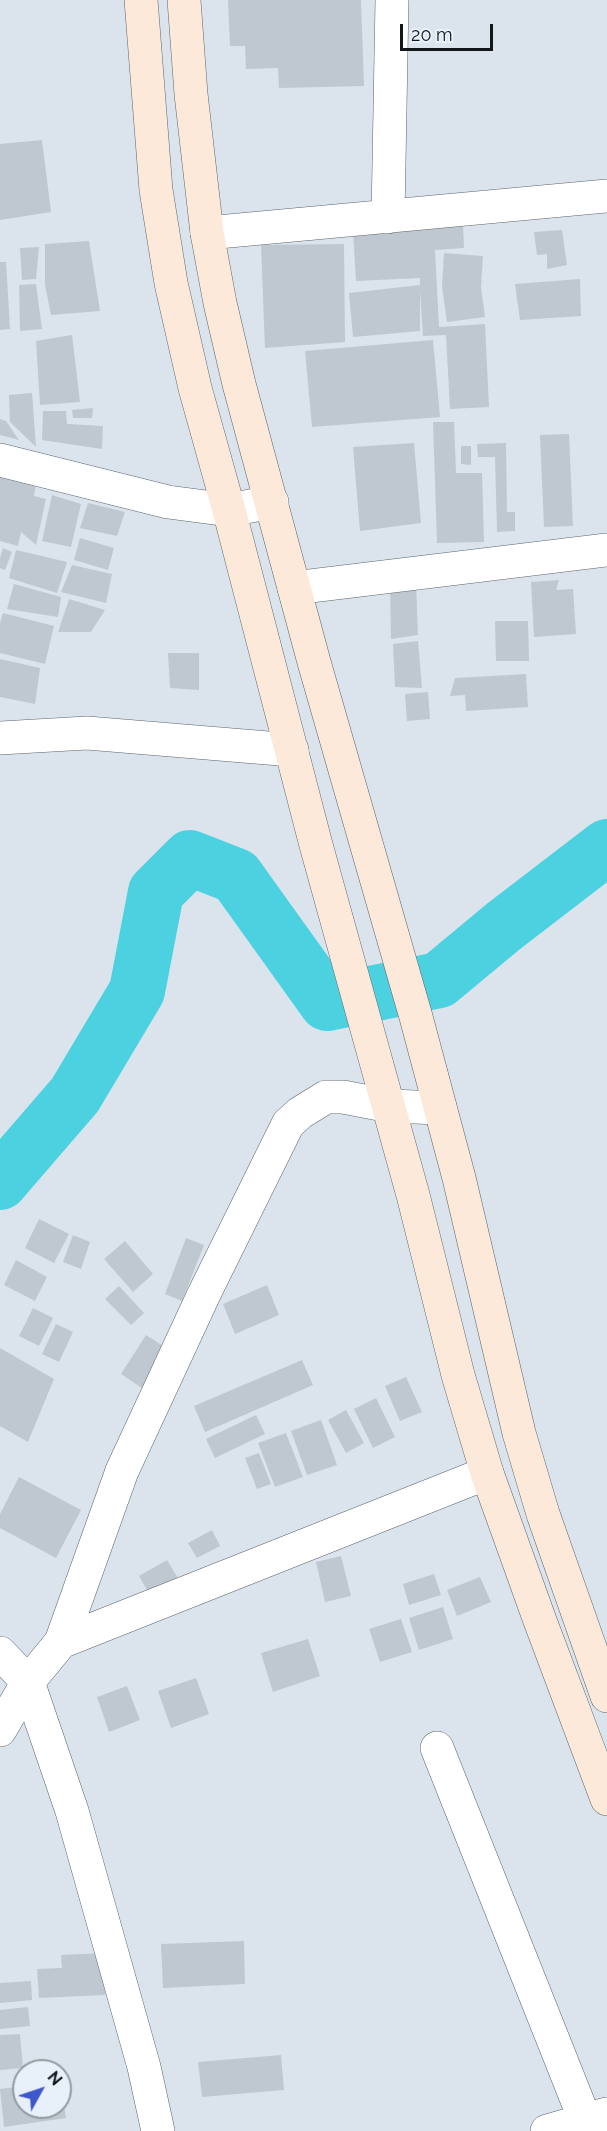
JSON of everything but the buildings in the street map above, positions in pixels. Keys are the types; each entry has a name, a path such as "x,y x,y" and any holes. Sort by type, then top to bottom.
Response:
{"main road":[{"path":"141,0 156,189 171,283 195,388 316,845 390,1106 458,1375 487,1473 607,1800"},
{"path":"184,0 191,94 207,233 239,384 294,588 416,1017 459,1179 519,1433 546,1524 607,1696"}],"street":[{"path":"388,218 392,0"},
{"path":"207,233 607,196"},
{"path":"0,460 168,502 229,510 272,502"},
{"path":"294,588 607,550"},
{"path":"0,738 87,734 292,750"},
{"path":"0,1730 28,1682 61,1642 122,1471 204,1294 288,1124 310,1105 326,1097 343,1097 390,1106 440,1108"},
{"path":"61,1642 487,1473"},
{"path":"0,1653 28,1682 72,1811 144,2067 158,2131"},
{"path":"437,1748 596,2117 547,2131"}],"waterway":[{"path":"0,1182 75,1095 137,991 156,892 190,858 236,876 327,1003 439,980 504,926 607,847"}]}
